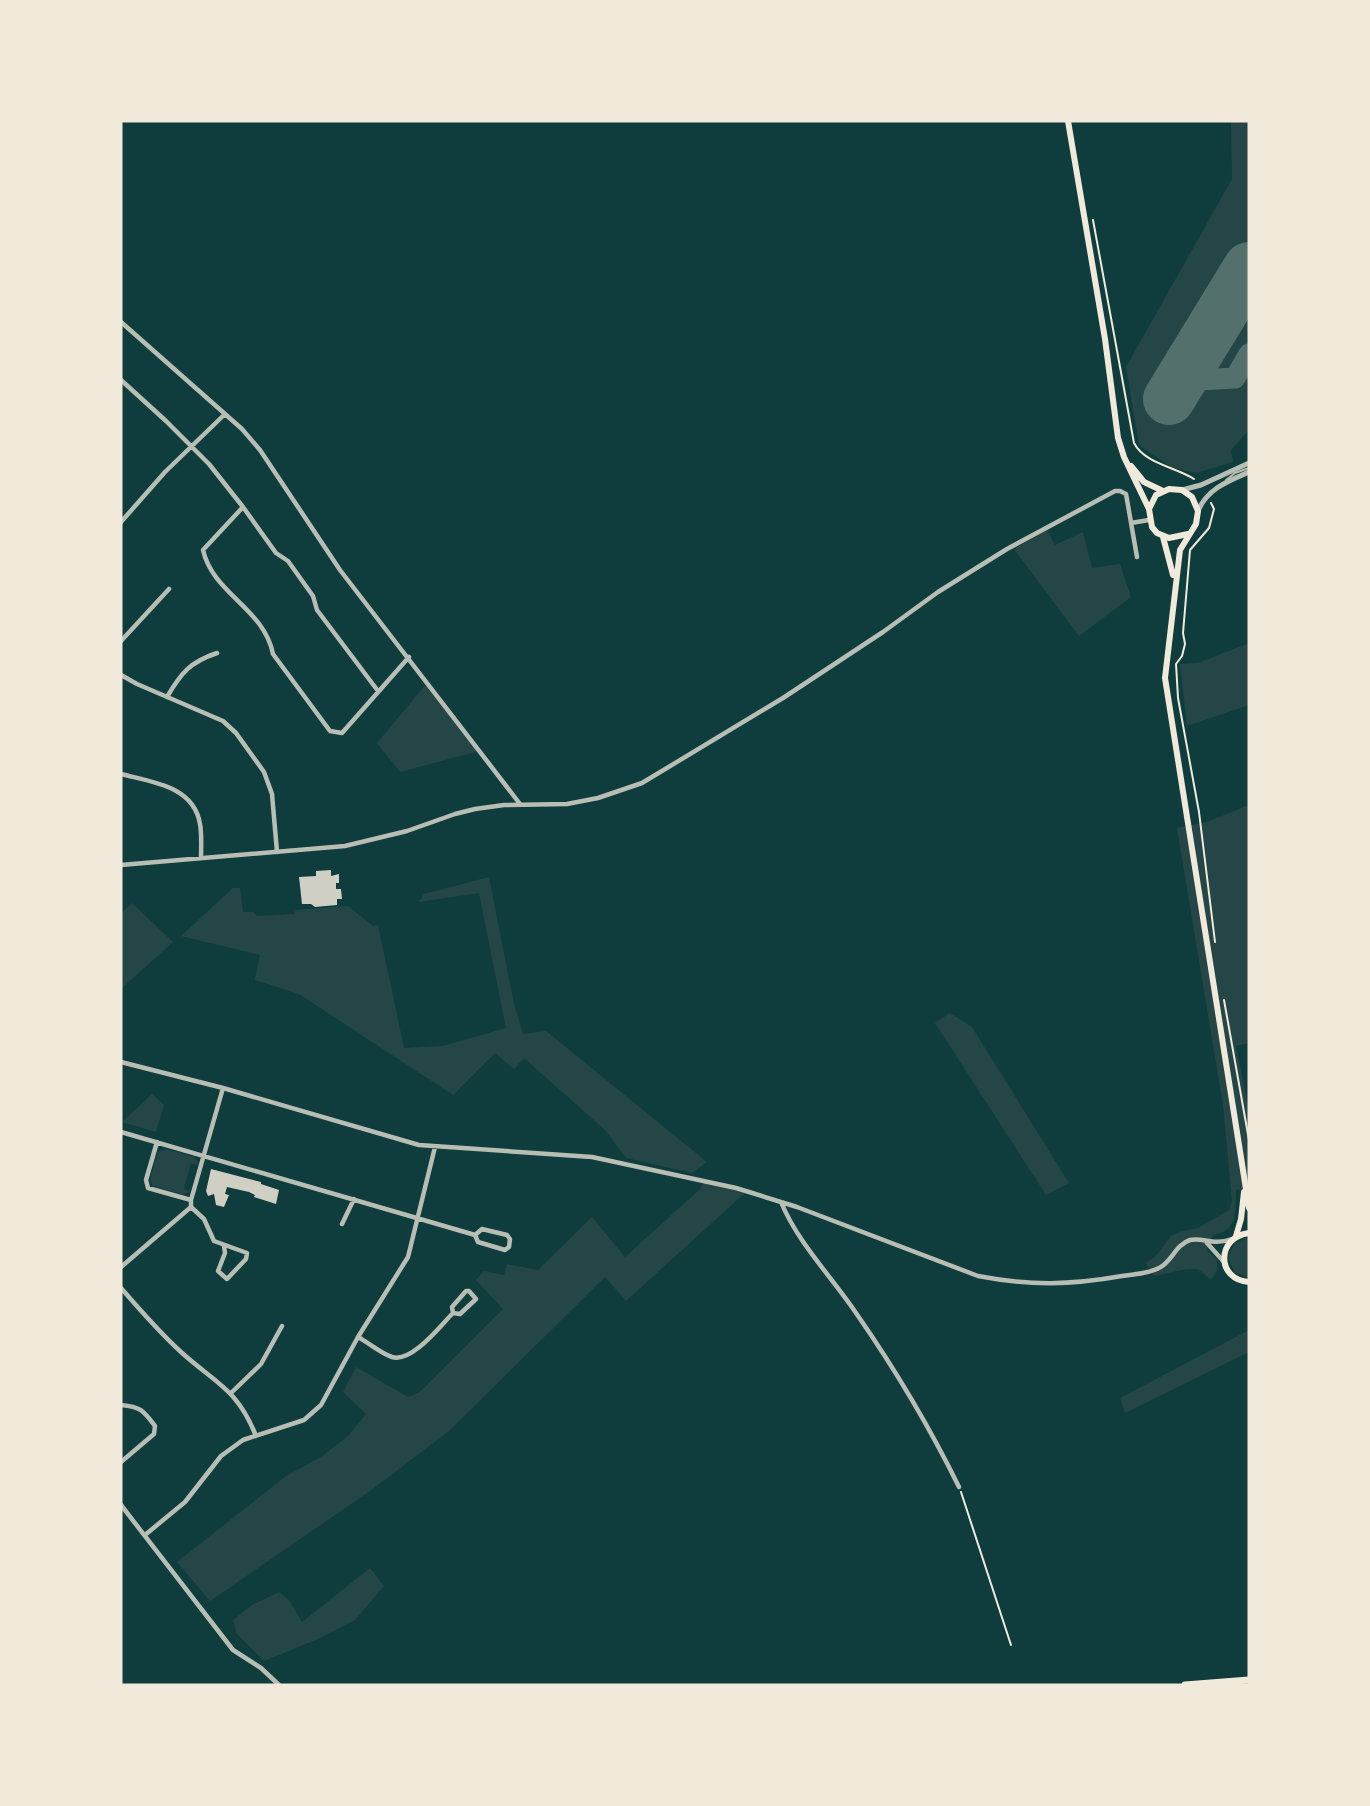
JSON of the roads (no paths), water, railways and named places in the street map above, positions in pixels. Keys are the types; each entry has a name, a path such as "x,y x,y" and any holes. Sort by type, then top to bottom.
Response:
{"highway":[{"path":"1185,1685 1249,1680"}],"main road":[{"path":"1068,121 1105,339 1118,438 1124,457 1149,509 1149,520 1157,533 1176,539 1188,534"},
{"path":"1124,457 1144,482 1163,491"},
{"path":"1149,509 1156,495 1163,491 1182,490 1192,497 1198,511 1196,524 1180,550 1174,584 1165,668 1167,702 1249,1208"},
{"path":"1163,537 1174,584"},
{"path":"1245,1183 1241,1219 1234,1238 1225,1250 1225,1264 1232,1275 1247,1284"},
{"path":"1234,1238 1249,1233"}],"street":[{"path":"121,322 225,414 260,450 340,570 520,804"},
{"path":"121,380 192,448 243,507 276,553 288,561 313,596 317,610 378,691"},
{"path":"121,522 165,472 225,414"},
{"path":"1198,511 1208,494 1249,467"},
{"path":"1182,490 1249,467"},
{"path":"121,864 337,847 368,842 455,814 520,804 567,804 598,798 642,783 783,698 938,592 1048,526 1120,491 1126,494 1137,556"},
{"path":"243,507 203,550 205,562 233,598 249,609 270,640 273,653 330,732 342,733 409,657"},
{"path":"1131,523 1149,520"},
{"path":"121,641 169,589"},
{"path":"167,697 193,662 217,653"},
{"path":"121,675 223,721 236,733 264,772 272,794 277,852"},
{"path":"121,775 174,788 187,798 200,825 201,858"},
{"path":"121,1062 223,1088 399,1140 435,1147 592,1157 702,1180 781,1201 968,1273 1007,1282 1046,1285 1083,1283 1147,1272 1163,1266 1184,1243 1196,1239 1218,1243 1234,1238"},
{"path":"223,1088 191,1208 204,1219 214,1241 247,1253 246,1259 227,1279 218,1271 225,1253 224,1246"},
{"path":"121,1132 475,1235"},
{"path":"157,1142 146,1180 148,1188 191,1200"},
{"path":"145,1535 186,1502 221,1456 243,1440 304,1420 330,1390 358,1337 408,1257 435,1147"},
{"path":"342,1224 354,1199"},
{"path":"781,1201 798,1236 831,1277 896,1371 959,1487"},
{"path":"121,1267 191,1208"},
{"path":"482,1229 507,1235 510,1239 509,1247 505,1250 478,1242 475,1235 482,1229"},
{"path":"1206,1242 1225,1264"},
{"path":"121,1289 183,1355 231,1393 243,1409 256,1436"},
{"path":"466,1291 470,1291 476,1299 460,1314 453,1313 452,1307 466,1291"},
{"path":"358,1337 392,1357 403,1357 414,1352 453,1313"},
{"path":"231,1393 261,1364 282,1326"},
{"path":"121,1405 145,1411 155,1426 153,1434 121,1462"},
{"path":"121,1504 233,1650 261,1668 279,1685"}]}
